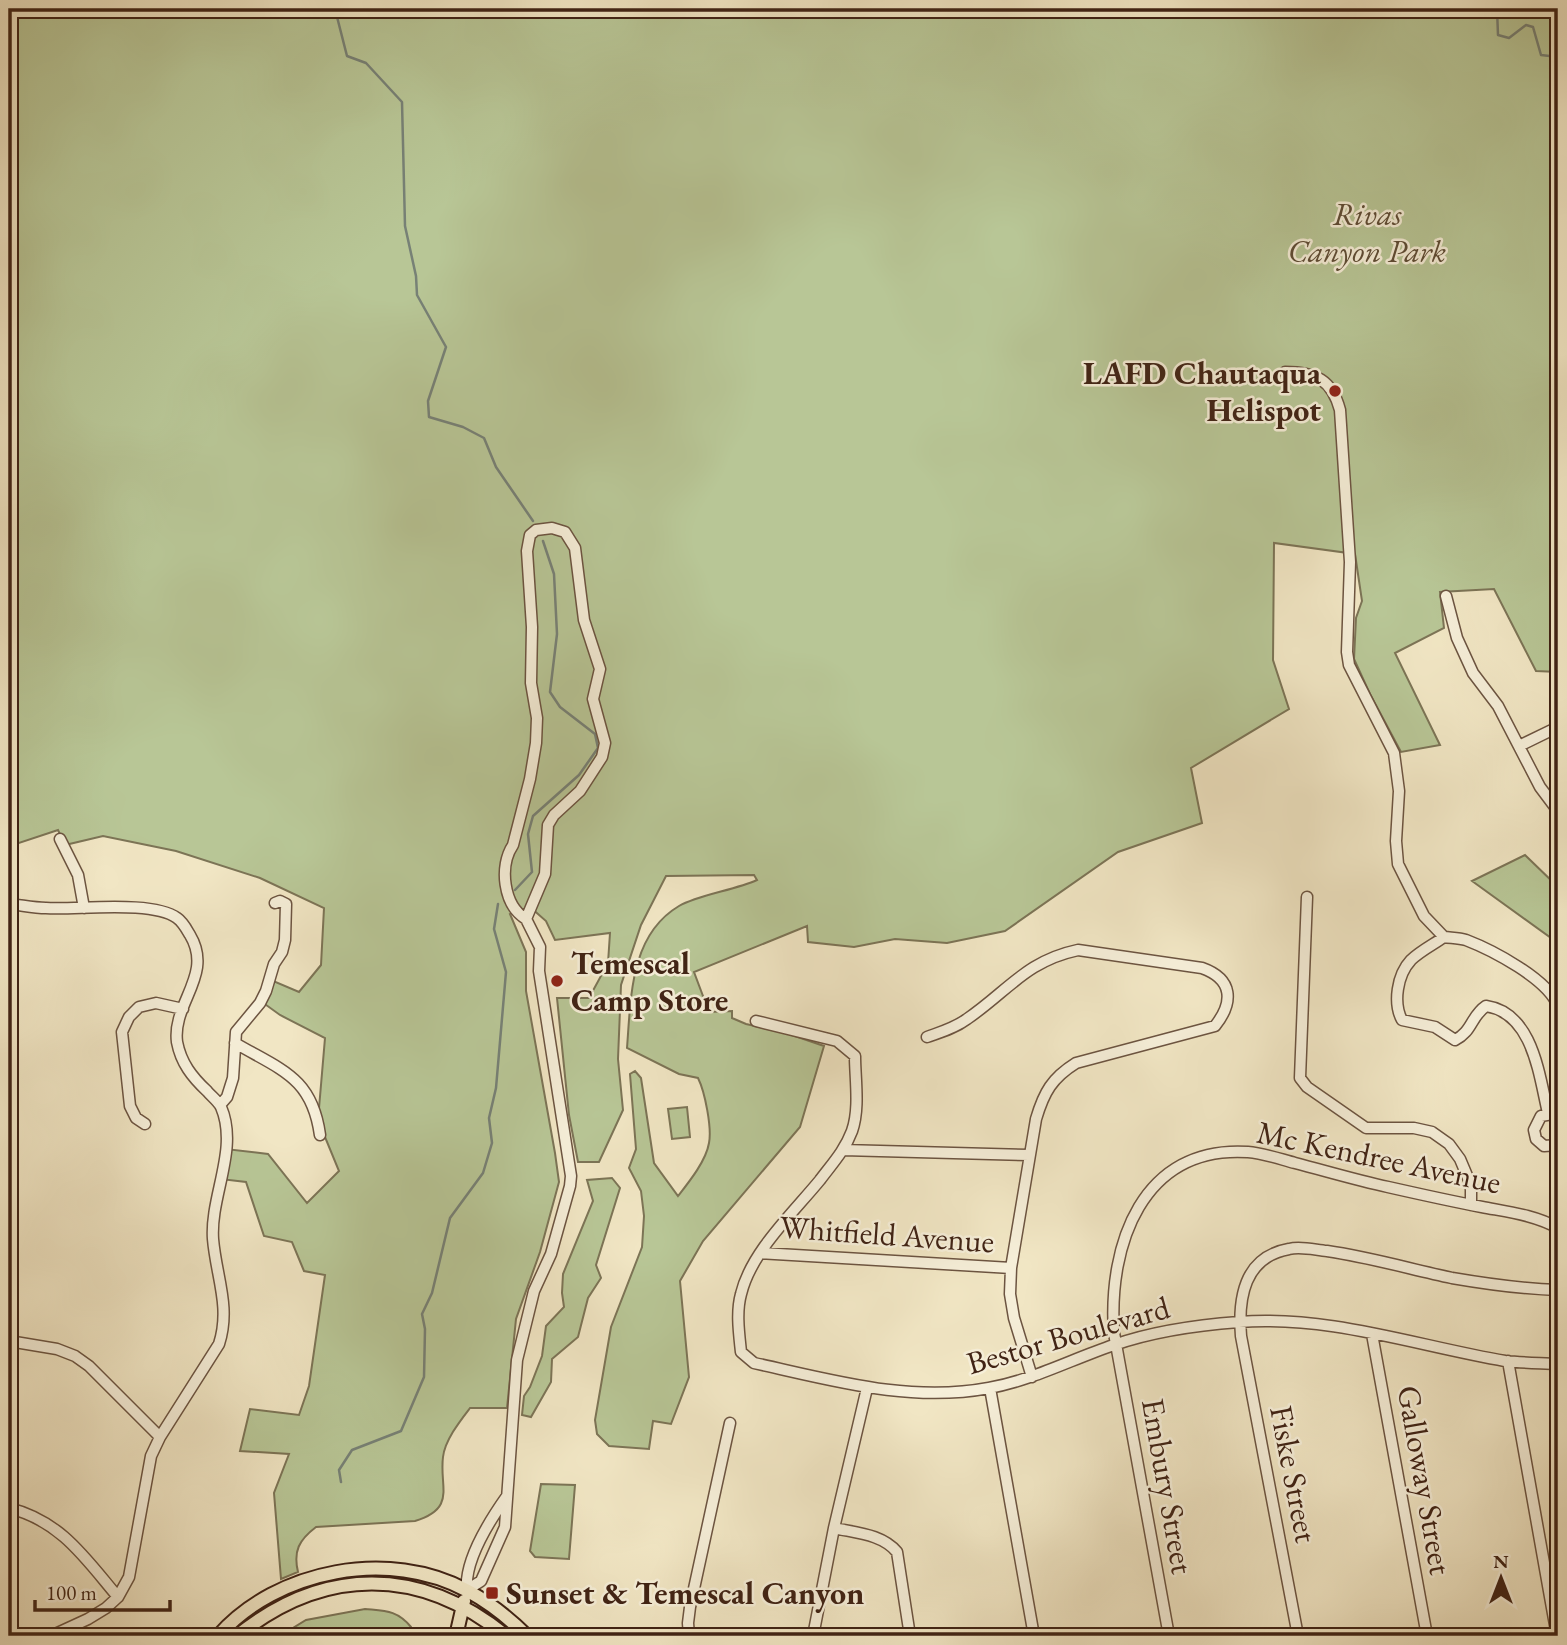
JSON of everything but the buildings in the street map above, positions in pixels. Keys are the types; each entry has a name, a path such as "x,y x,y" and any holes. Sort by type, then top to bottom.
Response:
{"main road":[{"path":"218,1636 249,1609 271,1595 314,1577 383,1569 405,1571 467,1590 498,1610 527,1636"},
{"path":"237,1636 283,1605 314,1593 356,1584 410,1587 446,1597 506,1636"},
{"path":"456,1636 467,1590"}],"street":[{"path":"1285,372 1298,372 1330,384 1338,402 1350,562 1347,652 1349,665 1394,753 1399,791 1396,841 1398,864 1424,916 1444,937 1463,939 1520,969 1545,986 1558,1006"},
{"path":"507,1496 492,1519 465,1575 467,1590 481,1581 505,1527 517,1360 534,1290 551,1254 563,1218 571,1176 539,971 540,947 526,919 519,915 512,905 503,868 513,845 536,744 537,718 531,683 532,627 527,551 530,535 536,530 552,528 565,532 575,548 584,620 600,669 593,699 605,743 602,757 580,791 554,815 548,825 545,874 526,919"},
{"path":"1446,596 1457,638 1473,673 1498,706 1540,787 1558,811"},
{"path":"1520,746 1558,727"},
{"path":"60,839 78,875 84,908"},
{"path":"1307,897 1300,1079 1307,1087 1366,1128 1414,1128 1432,1132 1449,1144 1460,1159 1471,1185 1471,1205"},
{"path":"220,1105 227,1097 233,1078 236,1032 260,1003 285,940 286,904 280,901 275,903"},
{"path":"9,904 44,908 150,908 177,919 195,944 199,960 177,1038 180,1057 199,1084 220,1105 227,1144 213,1238 223,1293 224,1328 219,1344 160,1437 146,1471 129,1577 118,1597 106,1608 51,1636"},
{"path":"1444,937 1411,960 1403,973 1397,1011 1402,1020 1435,1027 1455,1041 1465,1035 1478,1011 1486,1006 1499,1008 1510,1014 1532,1050 1553,1113 1541,1116 1536,1122 1536,1139 1544,1146 1558,1146"},
{"path":"927,1037 968,1019 1024,972 1058,954 1078,950 1202,968 1217,973 1226,986 1228,1002 1224,1015 1215,1026 1076,1063 1058,1074 1041,1102 1029,1155 1011,1268 1010,1294 1014,1318 1032,1377"},
{"path":"145,1124 136,1118 130,1106 122,1032 129,1017 139,1007 156,1003 183,1009"},
{"name":"Bestor Boulevard","path":"756,1021 837,1041 855,1056 853,1129 843,1150 760,1253 740,1294 738,1315 741,1352 754,1363 867,1388 926,1394 990,1388 1032,1377 1116,1344 1180,1329 1240,1322 1280,1321 1318,1323 1508,1361 1558,1364"},
{"path":"235,1043 296,1079 317,1115 320,1135"},
{"path":"843,1150 1029,1155"},
{"name":"Mc Kendree Avenue","path":"1116,1344 1112,1306 1115,1272 1127,1229 1136,1210 1159,1181 1183,1163 1214,1153 1249,1152 1387,1187 1524,1215 1558,1228"},
{"path":"1240,1322 1242,1294 1248,1278 1263,1261 1290,1248 1387,1261 1465,1279 1558,1290"},
{"name":"Whitfield Avenue","path":"760,1253 1011,1268"},
{"name":"Fiske Street","path":"1240,1322 1298,1636"},
{"name":"Galloway Street","path":"1372,1334 1427,1636"},
{"path":"9,1341 57,1349 75,1356 89,1366 160,1437"},
{"name":"Embury Street","path":"1116,1344 1169,1636"},
{"path":"1508,1361 1557,1636"},
{"path":"813,1636 834,1528 867,1388"},
{"path":"990,1388 1034,1636"},
{"path":"689,1636 690,1607 730,1423"},
{"path":"9,1508 42,1519 56,1528 118,1597"},
{"path":"834,1528 878,1538 890,1544 897,1552 910,1636"}],"green space":[{"name":"Rivas Canyon Park","path":"9,9 1558,9 1558,672 1536,671 1494,589 1440,592 1444,628 1395,653 1440,745 1401,752 1354,659 1356,618 1362,601 1355,554 1274,543 1273,660 1289,709 1191,768 1202,823 1118,852 1005,931 947,943 895,939 854,947 808,942 807,926 694,972 709,1012 732,1011 732,1018 746,1024 786,1033 824,1046 800,1127 703,1241 680,1281 689,1377 671,1424 653,1421 649,1449 609,1446 597,1434 595,1420 611,1327 642,1247 644,1216 641,1191 629,1168 636,1149 630,1074 635,1071 641,1078 654,1163 678,1196 704,1157 710,1128 698,1078 679,1074 627,1048 632,988 642,950 663,918 687,902 757,880 754,875 666,876 641,925 621,985 618,1059 623,1110 599,1162 578,1162 569,1115 557,998 589,998 608,963 610,933 555,940 546,921 530,907 510,914 526,952 526,991 559,1182 540,1252 516,1319 507,1408 470,1408 458,1425 444,1451 443,1495 437,1510 415,1521 316,1527 299,1546 296,1558 298,1572 281,1579 274,1493 289,1454 240,1451 250,1409 299,1415 309,1386 325,1275 304,1271 292,1242 264,1236 246,1182 220,1179 226,1149 268,1154 307,1203 339,1171 318,1120 325,1038 280,1015 262,1002 271,980 299,992 321,965 324,908 260,878 176,851 103,836 65,845 58,830 13,845 9,842"},
{"path":"1525,855 1558,887 1558,943 1472,881"},
{"path":"687,1107 690,1137 672,1139 668,1109"},
{"path":"612,1178 620,1188 596,1265 601,1278 588,1298 578,1337 552,1359 551,1382 531,1417 522,1415 524,1396 542,1356 546,1326 564,1307 563,1274 593,1201 587,1180"},
{"path":"541,1484 575,1485 569,1559 535,1557 530,1551"},
{"path":"365,1609 390,1612 401,1617 411,1627 409,1636 280,1636 306,1620"}],"waterway":[{"path":"335,9 347,56 366,63 402,102 405,226 416,276 417,295 446,347 428,401 429,417 463,427 484,438 496,467 533,521"},
{"path":"1497,9 1498,35 1509,38 1526,25 1533,27 1541,55 1558,57"},
{"path":"515,890 532,872 528,834 533,816 579,775 598,748 595,734 560,707 550,692 557,634 554,574 543,541"},
{"path":"341,1482 339,1470 352,1450 401,1431 424,1377 425,1329 422,1314 432,1293 450,1218 483,1173 492,1143 489,1118 496,1088 506,972 494,929 498,904"}],"place":[{"name":"LAFD Chautaqua Helispot","path":"1335,391"},
{"name":"Temescal Camp Store","path":"557,981"},
{"name":"Sunset & Temescal Canyon","path":"492,1593"}]}
